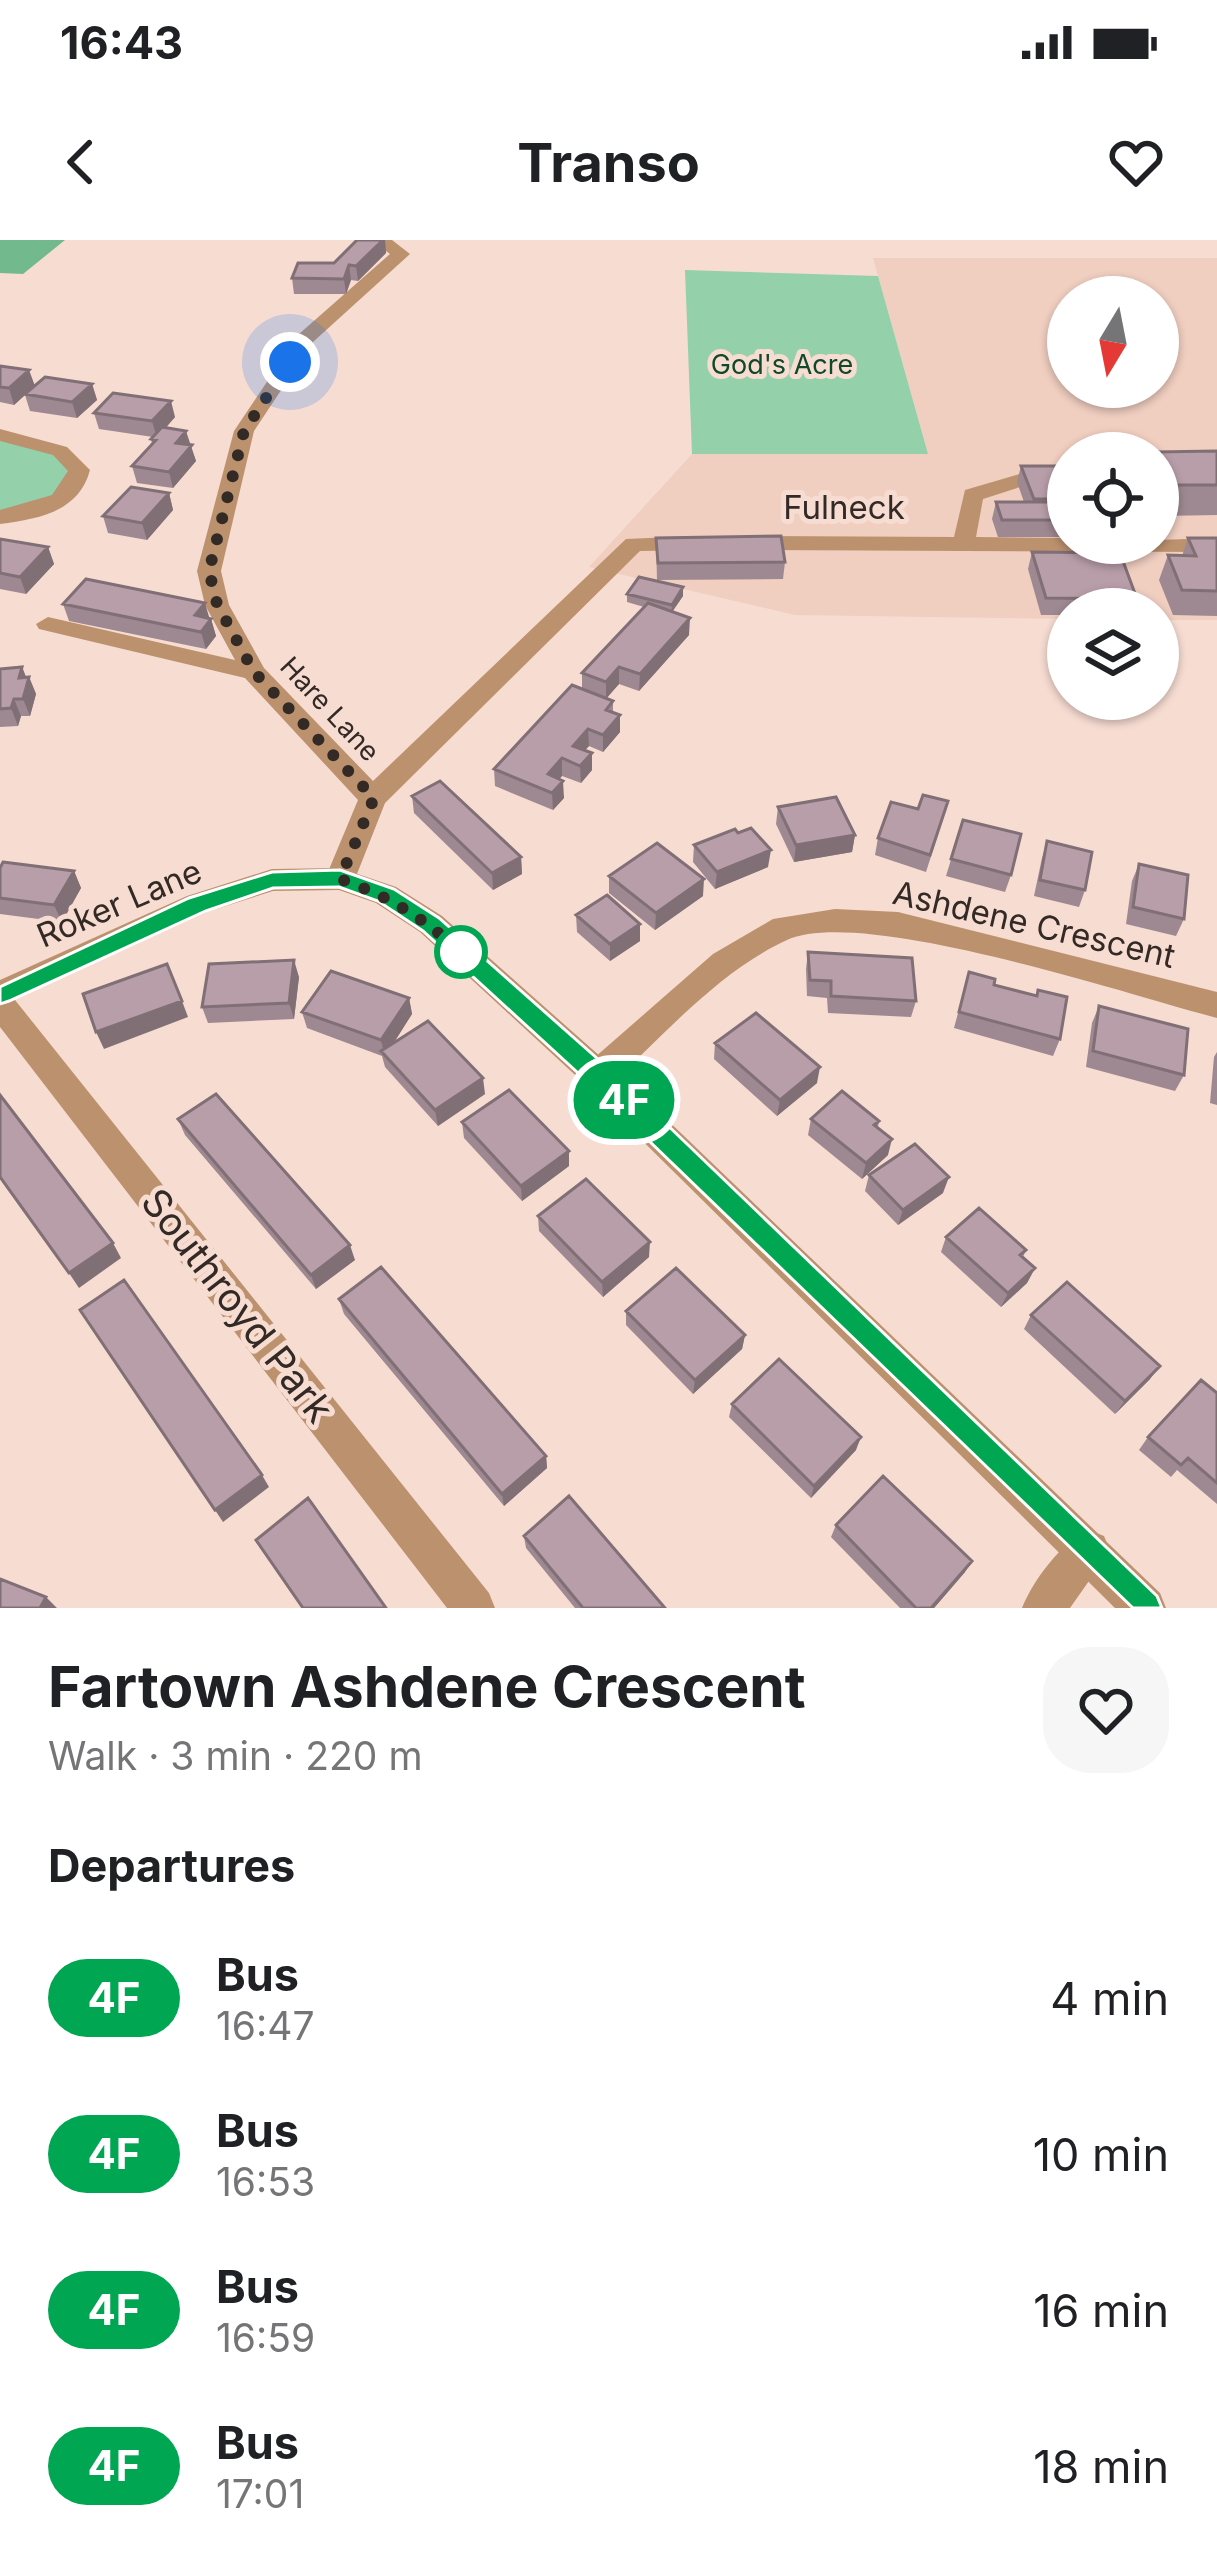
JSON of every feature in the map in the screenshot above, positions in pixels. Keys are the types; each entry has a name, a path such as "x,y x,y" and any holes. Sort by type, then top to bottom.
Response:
{"street":[{"name":"Hare Lane","path":"374,798 254,672 217,604 209,571 244,431 306,338 400,254 380,240"},
{"path":"0,435 60,451 79,470 77,482 55,503 0,517"},
{"path":"964,543 973,495 1047,474"},
{"name":"Fulneck","path":"340,879 374,798 634,544 1217,545"},
{"path":"48,624 254,672"},
{"path":"340,879 386,895 431,924 598,1075 1145,1608"},
{"name":"Roker Lane","path":"0,994 197,904 272,880 340,879"},
{"name":"Ashdene Crescent","path":"598,1075 724,962 784,927 835,920 898,923 1217,1004"},
{"name":"Southroyd Park","path":"0,1004 474,1608"},
{"path":"1043,1608 1089,1550"}],"shaded area":[{"path":"873,258 1217,258 1217,620 1179,620 1179,588 1047,588 1047,619 795,615 589,567 692,454 928,454"}],"green space":[{"path":"0,240 65,240 23,274 0,273"},
{"name":"God's Acre","path":"685,270 878,276 928,454 692,454"},
{"path":"0,435 73,460 69,493 0,517"}],"building":[{"path":"357,240 383,240 356,266 349,265 344,279 292,278 298,263 334,263"},
{"path":"0,366 29,370 9,388 0,387"},
{"path":"45,377 92,384 72,402 25,394"},
{"path":"113,393 171,401 152,421 94,413"},
{"path":"162,427 186,431 176,443 192,445 169,472 132,466 156,440 151,439"},
{"path":"1217,451 1217,485 1179,485 1179,452"},
{"path":"1021,466 1047,466 1047,499 1034,499"},
{"path":"131,487 169,493 142,523 103,516"},
{"path":"996,502 1047,502 1047,520 1002,520"},
{"path":"781,536 785,562 658,563 656,538"},
{"path":"1188,538 1217,538 1217,591 1182,590 1172,564 1179,564 1179,555 1196,556"},
{"path":"0,539 48,547 20,577 0,573"},
{"path":"1032,552 1047,552 1047,564 1124,564 1133,588 1047,588 1046,598"},
{"path":"639,577 683,587 672,605 627,594"},
{"path":"86,579 205,603 195,615 211,619 201,632 63,604"},
{"path":"648,603 690,618 640,674 619,667 606,682 582,673"},
{"path":"22,667 19,678 29,677 23,699 0,709 0,669"},
{"path":"572,685 613,701 606,710 620,715 603,735 588,729 573,746 592,753 580,766 562,758 548,774 563,781 552,793 494,769"},
{"path":"440,781 521,857 492,873 412,796"},
{"path":"923,795 948,801 930,855 878,838 891,802 918,809"},
{"path":"836,797 855,835 796,845 778,807"},
{"path":"963,820 1021,834 1011,875 951,859"},
{"path":"751,828 771,850 717,872 694,845 735,829 738,833"},
{"path":"1047,841 1092,852 1085,890 1040,880"},
{"path":"657,843 704,879 656,913 609,876"},
{"path":"3,862 74,871 54,905 0,898"},
{"path":"1139,864 1188,875 1184,919 1133,907"},
{"path":"607,895 640,924 610,944 576,915"},
{"path":"808,952 912,958 916,1001 831,996 831,981 810,980"},
{"path":"294,960 289,1003 202,1007 209,964"},
{"path":"167,964 182,1001 96,1032 83,994"},
{"path":"331,971 409,998 381,1040 302,1012"},
{"path":"969,972 995,979 994,985 1037,996 1038,990 1067,997 1060,1039 959,1012"},
{"path":"1099,1006 1188,1029 1184,1075 1093,1051"},
{"path":"756,1013 820,1067 780,1100 715,1043"},
{"path":"428,1021 483,1078 435,1110 381,1051"},
{"path":"509,1090 569,1151 521,1186 462,1122"},
{"path":"842,1091 879,1121 874,1125 892,1139 866,1163 811,1119"},
{"path":"216,1094 350,1245 311,1275 178,1119"},
{"path":"0,1095 113,1243 69,1273 0,1177"},
{"path":"915,1144 949,1177 903,1210 869,1175"},
{"path":"586,1179 650,1242 602,1282 538,1216"},
{"path":"979,1208 1026,1250 1020,1255 1035,1268 1008,1293 946,1237"},
{"path":"381,1267 546,1456 502,1494 339,1299"},
{"path":"676,1268 745,1335 695,1380 626,1311"},
{"path":"124,1280 262,1475 215,1510 80,1310"},
{"path":"1067,1282 1160,1366 1125,1401 1031,1315"},
{"path":"779,1359 861,1437 814,1486 732,1404"},
{"path":"1201,1380 1217,1393 1217,1483 1188,1458 1181,1465 1148,1437"},
{"path":"883,1476 972,1561 931,1608 916,1608 836,1525"},
{"path":"569,1496 665,1608 583,1608 524,1536"},
{"path":"308,1498 386,1608 303,1608 256,1540"},
{"path":"0,1579 46,1597 40,1608 0,1608"}],"bus line":[{"name":"4F","path":"0,994 197,904 272,880 340,879 386,895 431,924 598,1075 1145,1608"}],"route":[{"path":"290,362 244,431 209,571 217,604 254,672 374,798 340,879 386,895 431,924 464,955 461,952"}]}
